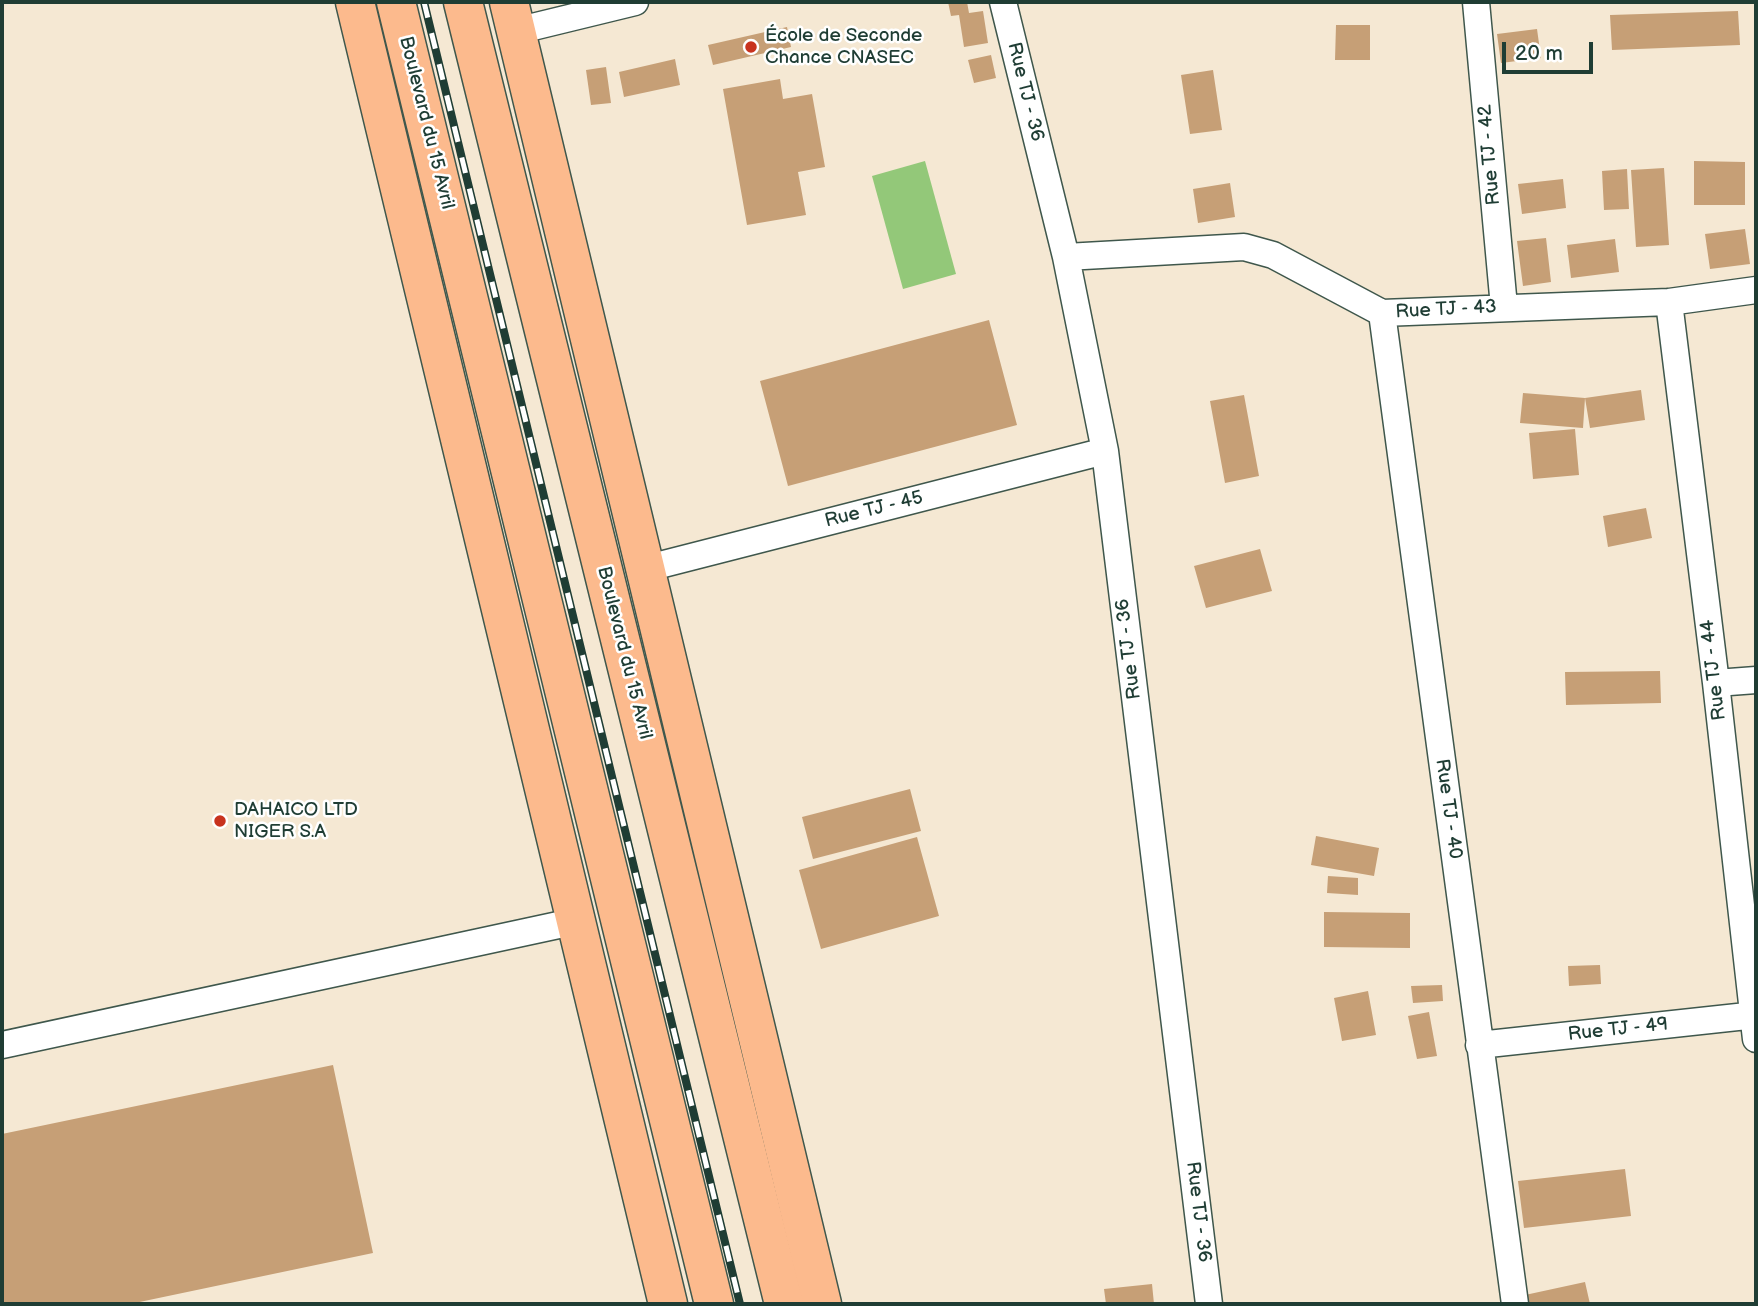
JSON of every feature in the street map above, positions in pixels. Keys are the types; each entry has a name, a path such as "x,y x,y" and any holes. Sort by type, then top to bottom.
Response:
{"main road":[{"name":"Boulevard du 15 Avril","path":"355,2 668,1304"},
{"name":"Boulevard du 15 Avril","path":"396,2 714,1304"},
{"name":"Boulevard du 15 Avril","path":"463,2 784,1304"},
{"name":"Boulevard du 15 Avril","path":"512,16 822,1304"}],"street":[{"path":"512,16 635,2"},
{"name":"Rue TJ - 36","path":"1003,2 1066,257 1104,451 1209,1304"},
{"name":"Rue TJ - 42","path":"1476,2 1504,307"},
{"name":"Rue TJ - 43","path":"1066,257 1244,247 1273,255 1382,313 1669,302 1756,290"},
{"name":"Rue TJ - 44","path":"1669,302 1755,1023"},
{"name":"Rue TJ - 40","path":"1382,313 1515,1304"},
{"name":"Rue TJ - 45","path":"645,569 1104,451"},
{"path":"1716,683 1756,680"},
{"path":"2,1045 577,921"},
{"name":"Rue TJ - 49","path":"1479,1045 1755,1023"}],"green space":[{"path":"925,161 956,274 903,289 872,176"}],"building":[{"path":"948,2 967,2 969,13 983,11 988,43 964,47 959,15 951,16"},
{"path":"1738,11 1740,45 1612,50 1610,15"},
{"path":"1336,25 1370,25 1370,60 1335,60"},
{"path":"787,27 791,47 713,65 708,45"},
{"path":"1537,29 1541,58 1501,63 1497,34"},
{"path":"991,55 996,78 974,83 968,60"},
{"path":"675,59 680,85 624,97 619,72"},
{"path":"606,67 611,103 591,105 586,70"},
{"path":"1213,70 1222,130 1190,134 1181,75"},
{"path":"780,79 783,99 812,94 825,167 798,172 806,215 747,225 723,89"},
{"path":"1694,161 1745,162 1745,205 1694,205"},
{"path":"1664,168 1669,245 1636,247 1631,170"},
{"path":"1627,169 1629,209 1604,210 1602,171"},
{"path":"1563,179 1566,208 1522,214 1518,184"},
{"path":"1230,183 1235,217 1198,223 1193,189"},
{"path":"1745,229 1750,264 1710,269 1705,234"},
{"path":"1546,238 1551,282 1523,286 1517,241"},
{"path":"1615,239 1619,272 1571,278 1567,245"},
{"path":"989,320 1017,425 788,486 760,381"},
{"path":"1641,390 1645,420 1590,428 1585,398"},
{"path":"1523,393 1585,398 1583,428 1520,423"},
{"path":"1244,395 1259,476 1225,483 1210,401"},
{"path":"1575,429 1579,475 1533,479 1529,433"},
{"path":"1646,508 1652,538 1608,547 1603,516"},
{"path":"1260,549 1272,591 1206,608 1194,566"},
{"path":"1660,671 1661,703 1566,705 1565,672"},
{"path":"910,789 921,831 813,859 802,817"},
{"path":"1316,836 1379,848 1374,876 1311,865"},
{"path":"917,837 939,916 821,949 799,870"},
{"path":"1328,876 1358,878 1358,895 1327,893"},
{"path":"1324,912 1410,913 1410,948 1324,947"},
{"path":"1600,965 1601,984 1569,986 1568,966"},
{"path":"1442,985 1443,1001 1413,1003 1411,986"},
{"path":"1368,991 1376,1035 1342,1041 1334,998"},
{"path":"1429,1012 1437,1056 1417,1059 1408,1016"},
{"path":"333,1065 373,1253 130,1304 2,1304 2,1134"},
{"path":"1625,1169 1631,1216 1524,1228 1518,1181"},
{"path":"1585,1282 1590,1304 1527,1304 1525,1295"},
{"path":"1152,1284 1154,1304 1106,1304 1104,1289"}],"railway":[{"path":"424,2 740,1304"}],"place":[{"name":"École de Seconde Chance CNASEC","path":"751,47"},
{"name":"DAHAICO LTD NIGER S.A","path":"220,821"}]}
